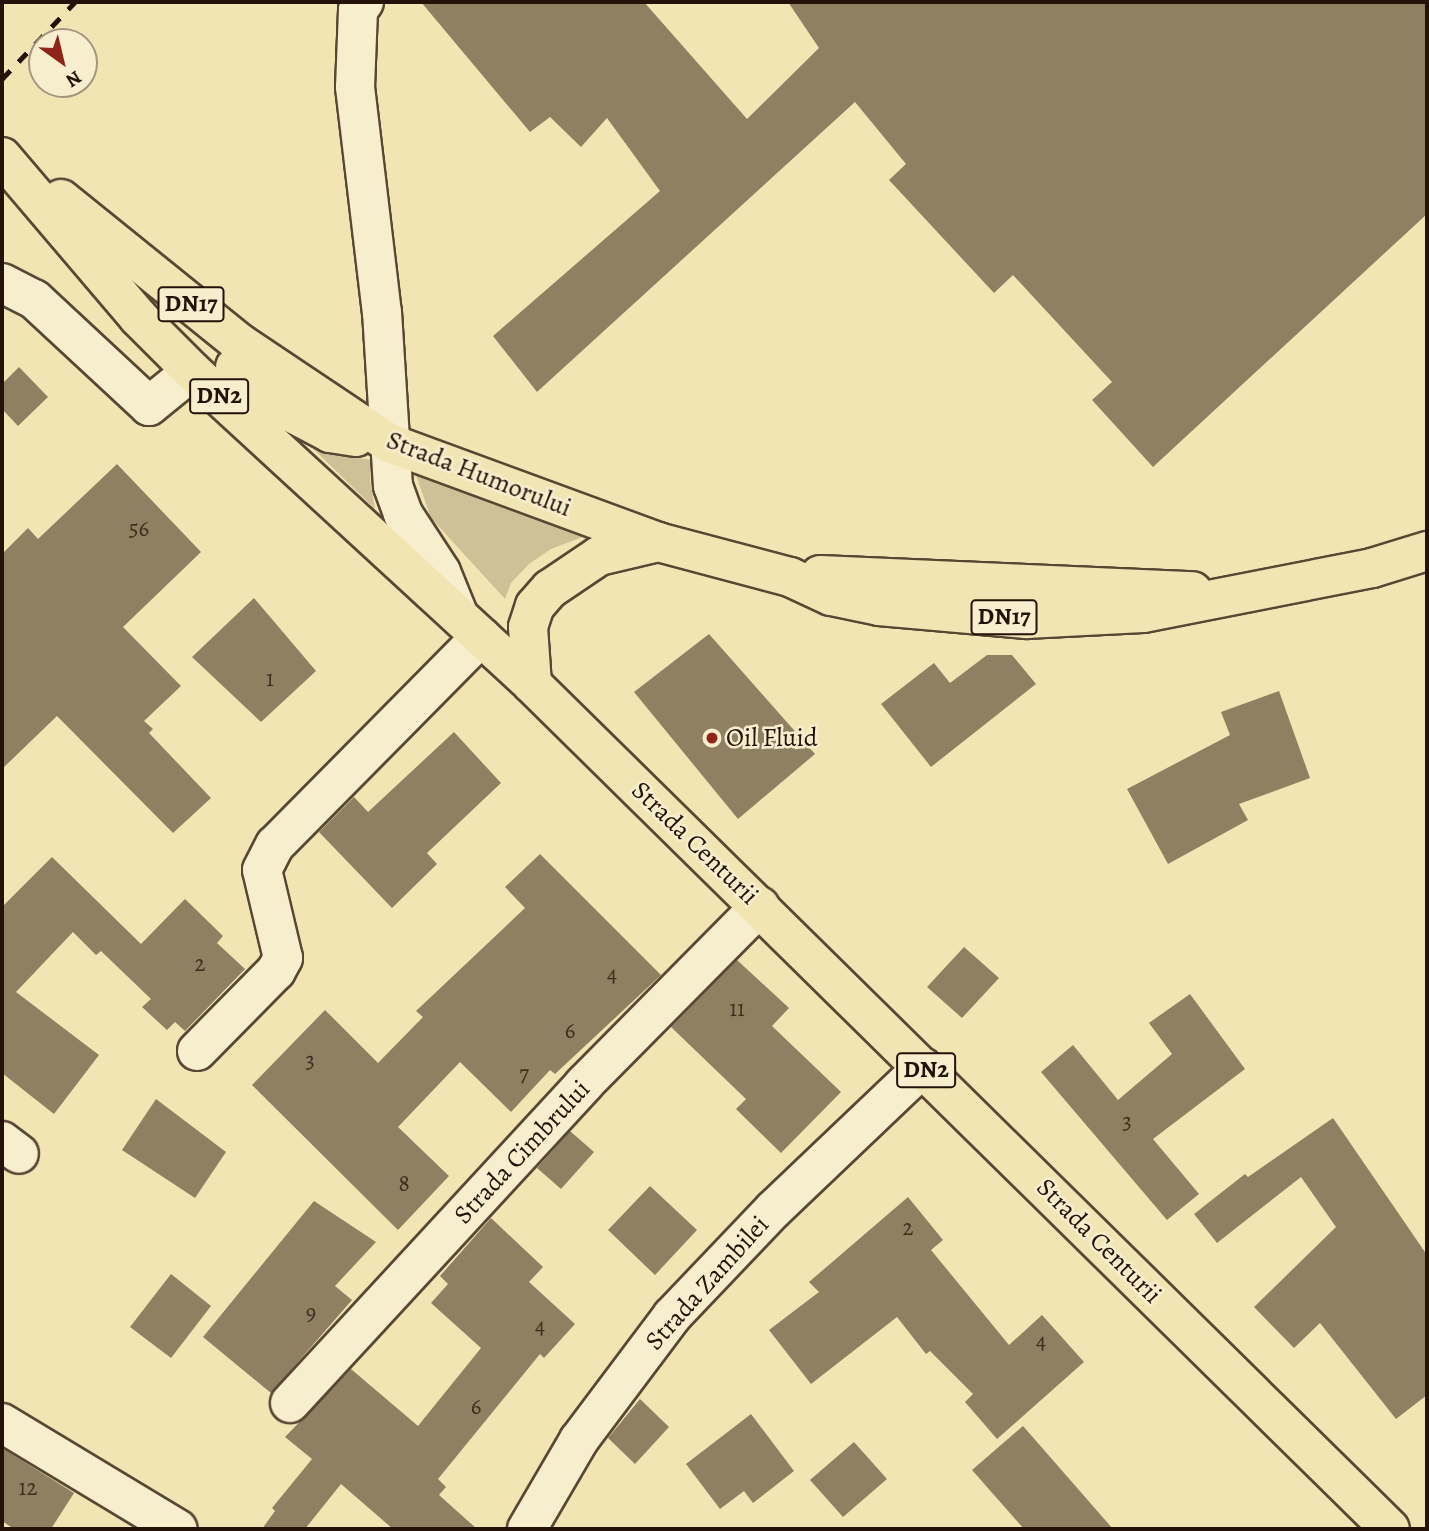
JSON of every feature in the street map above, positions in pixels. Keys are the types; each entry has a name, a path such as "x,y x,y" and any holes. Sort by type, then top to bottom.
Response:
{"main road":[{"name":"Strada Humorului","path":"2,152 241,344 389,443 658,542 790,577 1171,587 1223,596 1372,568 1427,551"},
{"name":"Strada Centurii","path":"2,158 138,317 192,371 532,684 1390,1529"},
{"path":"138,317 201,341 292,413 330,433 389,443"},
{"name":"DN17","path":"532,684 528,626 535,606 550,589 599,556 658,542"}],"street":[{"path":"197,1051 276,971 283,958 262,870 275,845 469,626 441,572 403,514 393,486 384,324 355,87 358,10 364,2"},
{"path":"2,283 34,299 149,406 192,371"},
{"name":"Strada Cimbrului","path":"290,1403 584,1084 760,906"},
{"name":"Strada Zambilei","path":"527,1529 579,1440 672,1316 717,1265 923,1067"},
{"path":"2,1423 178,1529"}],"shaded area":[{"path":"295,431 348,457 373,460 370,480 375,509"},
{"path":"412,464 588,535 551,549 529,564 511,583 505,599 431,518"}],"building":[{"path":"421,2 644,2 747,119 819,48 788,2 1427,2 1427,214 1153,467 1092,400 1112,382 1013,275 994,293 889,180 906,164 855,102 537,392 493,336 660,191 607,118 581,147 550,117 530,132"},
{"path":"19,367 48,397 18,426 2,409 2,384"},
{"path":"117,464 201,552 123,627 181,686 144,721 153,729 149,733 211,798 173,833 57,716 2,769 2,554 28,528 38,539"},
{"path":"254,598 316,671 261,722 192,657"},
{"path":"709,634 815,754 738,819 634,692"},
{"path":"987,655 1012,655 1036,684 931,767 881,704 934,663 950,683"},
{"path":"1279,691 1310,778 1239,804 1248,820 1168,864 1127,789 1230,735 1221,712"},
{"path":"454,732 501,783 427,853 437,864 392,908 319,832 354,797 368,812"},
{"path":"540,854 661,975 555,1074 550,1070 511,1112 460,1062 398,1127 449,1176 398,1230 252,1085 325,1010 378,1063 423,1017 416,1011 525,908 505,887"},
{"path":"52,857 141,944 185,899 223,936 217,943 245,969 185,1031 175,1022 167,1030 142,1007 151,999 101,951 96,955 73,932 16,992 99,1055 54,1114 2,1073 2,907"},
{"path":"964,947 999,978 962,1018 927,987"},
{"path":"737,960 789,1008 772,1026 841,1092 781,1153 736,1109 746,1099 671,1027"},
{"path":"1190,994 1245,1069 1153,1139 1199,1194 1167,1220 1041,1072 1073,1045 1118,1100 1172,1054 1149,1023"},
{"path":"156,1099 226,1152 195,1198 122,1150"},
{"path":"1333,1118 1427,1255 1427,1395 1396,1419 1320,1323 1294,1348 1254,1307 1336,1227 1301,1177 1217,1243 1194,1214 1245,1174 1248,1177"},
{"path":"570,1131 594,1152 561,1189 537,1168"},
{"path":"650,1186 697,1230 655,1275 608,1230"},
{"path":"908,1197 943,1240 931,1250 1009,1345 1042,1315 1084,1362 997,1439 965,1402 973,1394 930,1351 926,1354 897,1317 811,1384 769,1330 819,1292 809,1282"},
{"path":"314,1201 376,1242 335,1286 352,1300 271,1393 203,1337"},
{"path":"491,1218 543,1267 529,1282 575,1324 544,1358 540,1354 438,1479 446,1487 439,1495 477,1529 393,1529 341,1484 305,1529 262,1529 275,1511 272,1508 312,1459 285,1437 351,1369 418,1426 481,1348 431,1303 448,1284 440,1276"},
{"path":"171,1274 211,1306 171,1358 130,1327"},
{"path":"640,1399 669,1427 635,1464 608,1438"},
{"path":"751,1414 794,1471 753,1503 744,1491 720,1509 686,1464"},
{"path":"1023,1426 1113,1529 1024,1529 972,1470"},
{"path":"854,1442 887,1479 843,1517 810,1480"},
{"path":"2,1448 74,1493 51,1529 14,1529 2,1521"}],"railway":[{"path":"2,79 75,2"}],"place":[{"name":"Oil Fluid","path":"712,738"}]}
